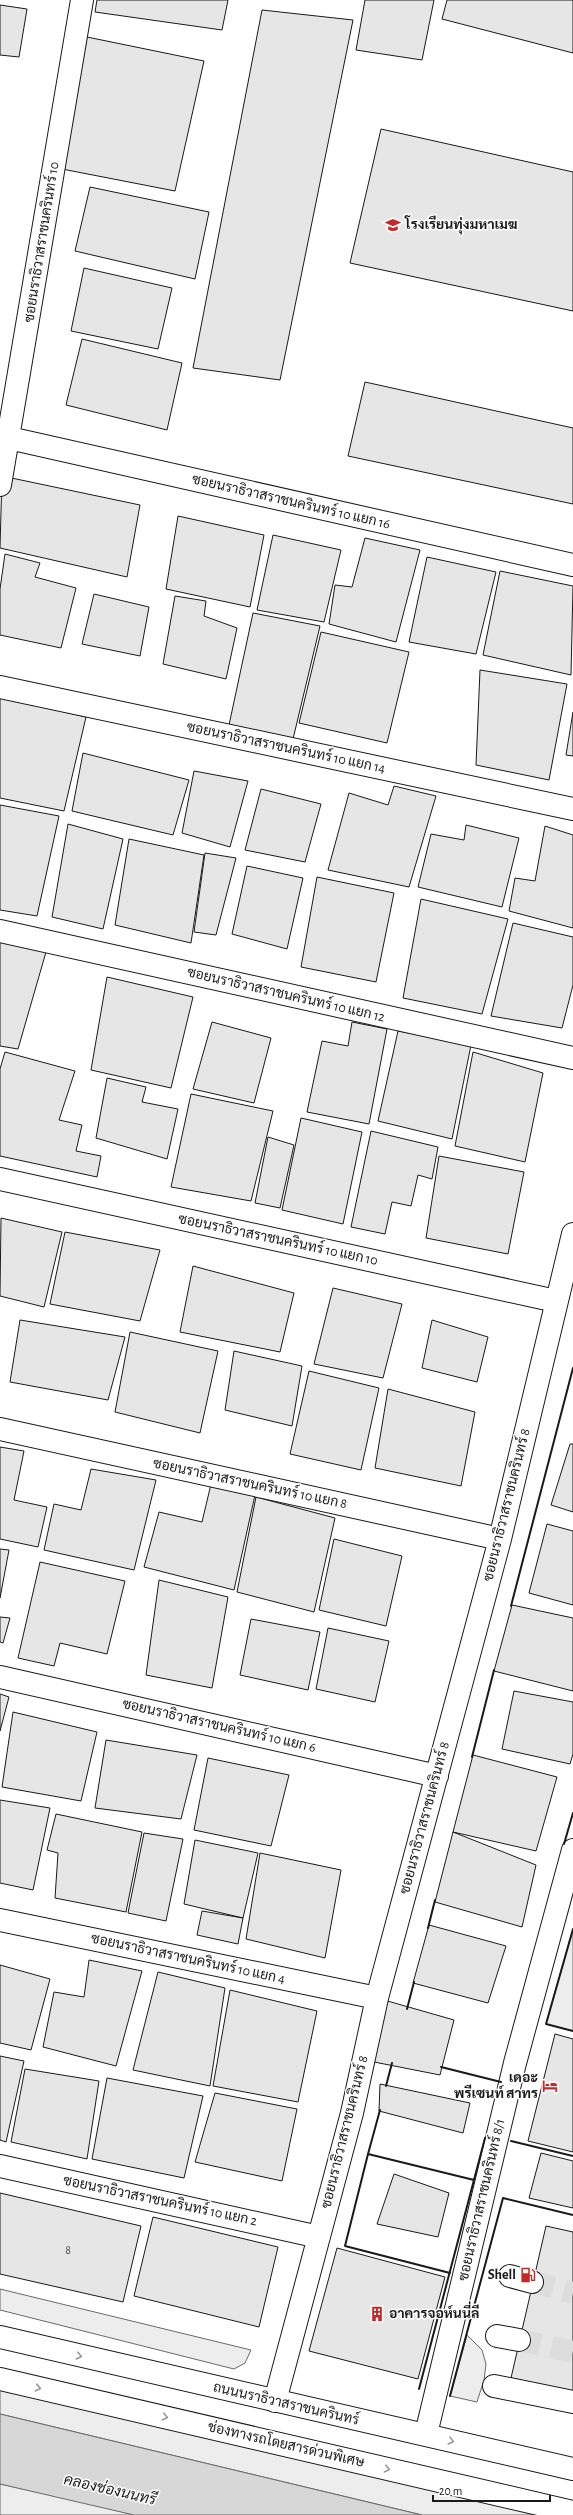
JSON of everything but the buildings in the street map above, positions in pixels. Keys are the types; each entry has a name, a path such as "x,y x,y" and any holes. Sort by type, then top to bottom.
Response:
{"street":[{"name":"ซอยนราธิวาสราชนครินทร์ 10","path":"0,485 82,0"},
{"name":"ซอยนราธิวาสราชนครินทร์ 10 แยก 16","path":"9,438 573,564"},
{"name":"ซอยนราธิวาสราชนครินทร์ 10 แยก 14","path":"0,687 573,809"},
{"name":"ซอยนราธิวาสราชนครินทร์ 10 แยก 12","path":"0,931 573,1058"},
{"name":"ซอยนราธิวาสราชนครินทร์ 10 แยก 10","path":"0,1179 556,1301"},
{"name":"ซอยนราธิวาสราชนครินทร์ 8","path":"275,2402 352,2113 377,1998 500,1538 573,1234"},
{"name":"ซอยนราธิวาสราชนครินทร์ 10 แยก 8","path":"0,1429 500,1538"},
{"name":"ซอยนราธิวาสราชนครินทร์ 10 แยก 6","path":"0,1677 437,1776"},
{"name":"ซอยนราธิวาสราชนครินทร์ 8/1","path":"426,2434 515,2063 573,1850"},
{"name":"ซอยนราธิวาสราชนครินทร์ 10 แยก 4","path":"0,1920 377,1998"},
{"name":"ซอยนราธิวาสราชนครินทร์ 10 แยก 2","path":"0,2166 319,2237"},
{"path":"510,2276 532,2282"},
{"path":"497,2336 519,2340"},
{"name":"ถนนนราธิวาสราชนครินทร์","path":"0,2337 275,2402 426,2434 573,2469"},
{"name":"ช่องทางรถโดยสารด่วนพิเศษ","path":"0,2379 573,2512"},
{"path":"494,2386 573,2402"}],"shaded area":[{"path":"573,1929 573,2031 546,2024"},
{"path":"0,2289 251,2350 245,2363 234,2369 0,2310"},
{"path":"467,2335 482,2350 486,2364 484,2380 477,2402 450,2396"},
{"path":"0,2390 539,2515 422,2515 0,2414"},
{"path":"0,2484 76,2500 134,2515 0,2515"}],"water":[{"name":"คลองช่องนนทรี","path":"0,2414 422,2515 134,2515 0,2484"}],"tunnel":[{"path":"532,2282 573,2293"},
{"path":"519,2340 573,2352"}],"wall":[{"path":"511,1606 573,1368"},
{"path":"472,1757 494,1670"},
{"path":"564,1844 573,1813"},
{"path":"428,1928 435,1900"},
{"path":"573,1929 546,2024 573,2031"},
{"path":"407,2009 414,1982"},
{"path":"386,2086 392,2063"},
{"path":"441,2067 501,2082"},
{"path":"368,2154 380,2110"},
{"path":"419,2389 485,2138"},
{"path":"511,2141 573,2156"},
{"path":"450,2273 345,2246 368,2154 474,2180"},
{"path":"450,2396 503,2198 573,2215"}],"place":[{"name":"โรงเรียนทุ่งมหาเมฆ","path":"393,225"},
{"name":"เดอะ พรีเซนท์ สาทร","path":"550,2086"},
{"name":"Shell","path":"528,2275"},
{"name":"อาคารจอห์นนี่ลี","path":"377,2314"}]}
